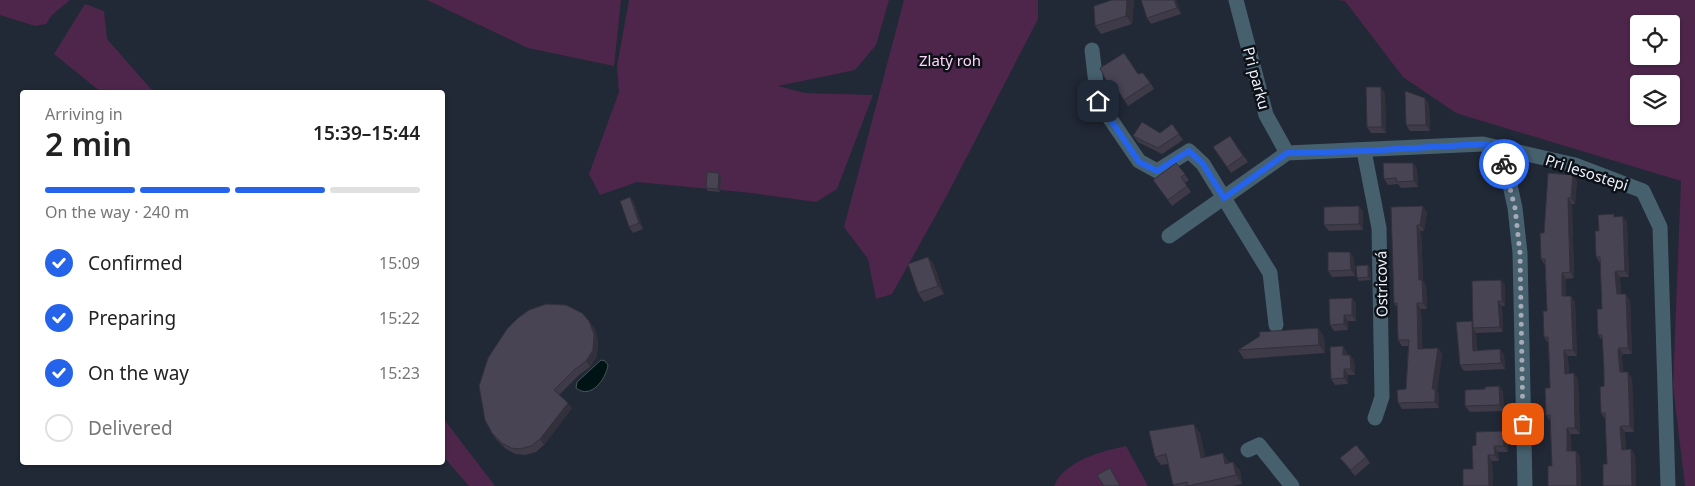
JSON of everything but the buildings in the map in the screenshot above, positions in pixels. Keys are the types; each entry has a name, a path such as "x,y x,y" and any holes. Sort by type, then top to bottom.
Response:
{"street":[{"name":"Pri parku","path":"1236,0 1266,115 1287,153"},
{"path":"1092,50 1098,101 1139,162 1157,171 1189,151 1203,164 1270,273 1276,325"},
{"name":"Pri lesostepi","path":"1287,153 1364,151 1483,144 1575,165 1643,191 1660,227 1668,486"},
{"path":"1502,148 1515,208 1520,253 1525,486"},
{"name":"Ostricová","path":"1364,151 1380,228 1382,397 1375,418"},
{"path":"1169,236 1287,153"},
{"path":"1248,450 1259,445 1292,486"}],"green space":[{"path":"0,0 70,0 52,15 46,24 35,26 0,15"},
{"path":"427,0 621,0 614,66 528,48"},
{"name":"Zlatý roh","path":"629,0 889,0 876,45 855,70 778,86 805,93 873,95 837,189 816,202 752,193 637,182 600,195 589,174 619,92 617,66"},
{"name":"Zlatý roh","path":"904,0 1038,0 1038,19 946,197 892,294 876,299 868,259 844,227"},
{"path":"1338,0 1695,0 1695,486 1685,486 1673,386 1681,181 1456,113 1403,77 1345,1"},
{"path":"85,4 104,11 107,39 154,90 99,90 54,54"},
{"path":"445,421 495,486 469,486 445,458"},
{"path":"1126,446 1148,486 1054,486 1059,477 1075,464 1095,454"}],"shaded area":[{"path":"601,360 605,361 608,365 601,382 592,390 582,391 576,388 577,382"}],"way so far":[{"path":"1504,164 1515,208 1520,253 1523,424"}],"route":[{"path":"1098,101 1139,162 1157,171 1189,151 1203,164 1224,198 1287,153 1364,151 1483,144 1502,148 1504,164"}]}
